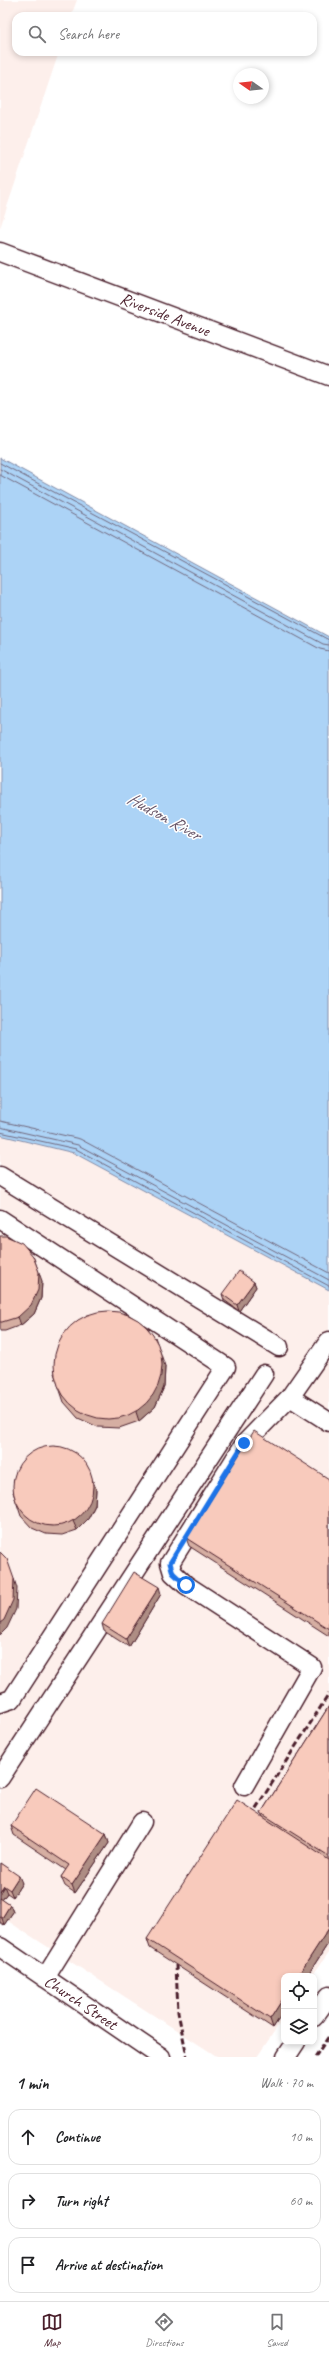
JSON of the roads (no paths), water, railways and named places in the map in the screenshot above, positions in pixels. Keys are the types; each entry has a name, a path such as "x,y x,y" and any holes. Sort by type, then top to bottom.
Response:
{"street":[{"name":"Riverside Avenue","path":"0,252 329,376"},
{"path":"0,1176 279,1347"},
{"path":"0,1219 226,1367 12,1699 0,1703"},
{"path":"244,1786 312,1667 186,1585 173,1573 170,1563 244,1443 290,1398 329,1341"},
{"path":"0,1778 264,1374"},
{"path":"290,1398 329,1422"},
{"path":"45,1978 142,1822"},
{"name":"Church Street","path":"0,1947 162,2057"},
{"path":"317,2013 329,1996"},
{"path":"286,2057 294,2045"}],"water":[{"name":"Hudson River","path":"0,458 329,637 329,1290 74,1153 0,1135"}],"railway":[{"path":"251,1816 329,1694"},
{"path":"176,1965 178,2012 187,2057"},
{"path":"315,2057 329,2036"}]}
